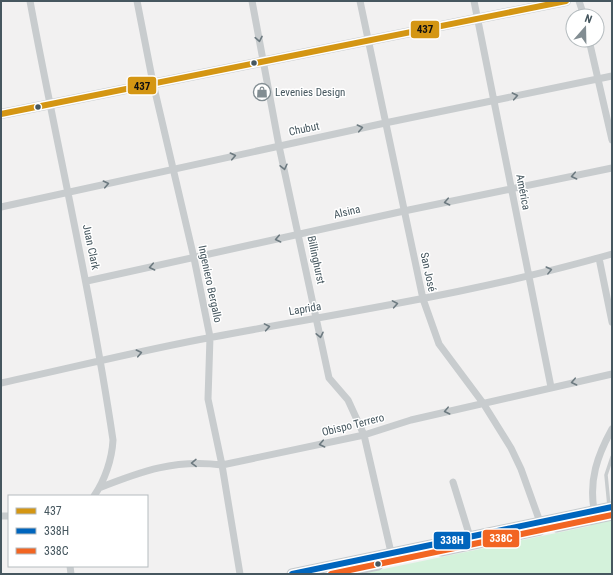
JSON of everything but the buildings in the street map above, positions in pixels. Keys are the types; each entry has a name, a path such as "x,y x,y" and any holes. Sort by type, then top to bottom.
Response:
{"main road":[{"path":"1,114 566,1"},
{"path":"333,574 470,537 594,510 611,510"},
{"path":"292,574 392,558 611,510"}],"street":[{"name":"Juan Clark","path":"30,1 49,104 87,281 113,440 112,452 99,488 95,495"},
{"name":"Ingeniero Bergallo","path":"137,1 153,83 194,258 210,337 208,399 222,465 240,574"},
{"name":"Billinghurst","path":"252,1 279,146 329,378 348,400 364,435 392,558"},
{"name":"San José","path":"360,1 423,299 439,344 483,403 511,448 521,468 540,522"},
{"name":"América","path":"474,1 551,387"},
{"path":"591,48 612,140"},
{"name":"Chubut","path":"1,207 385,123 612,76"},
{"name":"Alsina","path":"87,281 404,211 612,168"},
{"name":"Laprida","path":"1,384 210,337 423,299 529,275 612,254"},
{"path":"599,258 612,322"},
{"name":"Obispo Terrero","path":"99,488 133,474 175,463 222,465 364,435 411,420 612,374"},
{"path":"594,510 592,487 594,471 603,445 612,429"},
{"path":"454,482 470,537"}],"lane":[{"path":"611,510 606,475 612,457"}],"green space":[{"path":"612,518 612,574 360,574 590,526 592,523"}],"transit line":[{"name":"437","path":"1,114 566,1"},
{"name":"338H","path":"292,574 612,507"},
{"name":"338C","path":"331,574 612,515"}],"place":[{"name":"Levenies Design","path":"262,92"}]}
